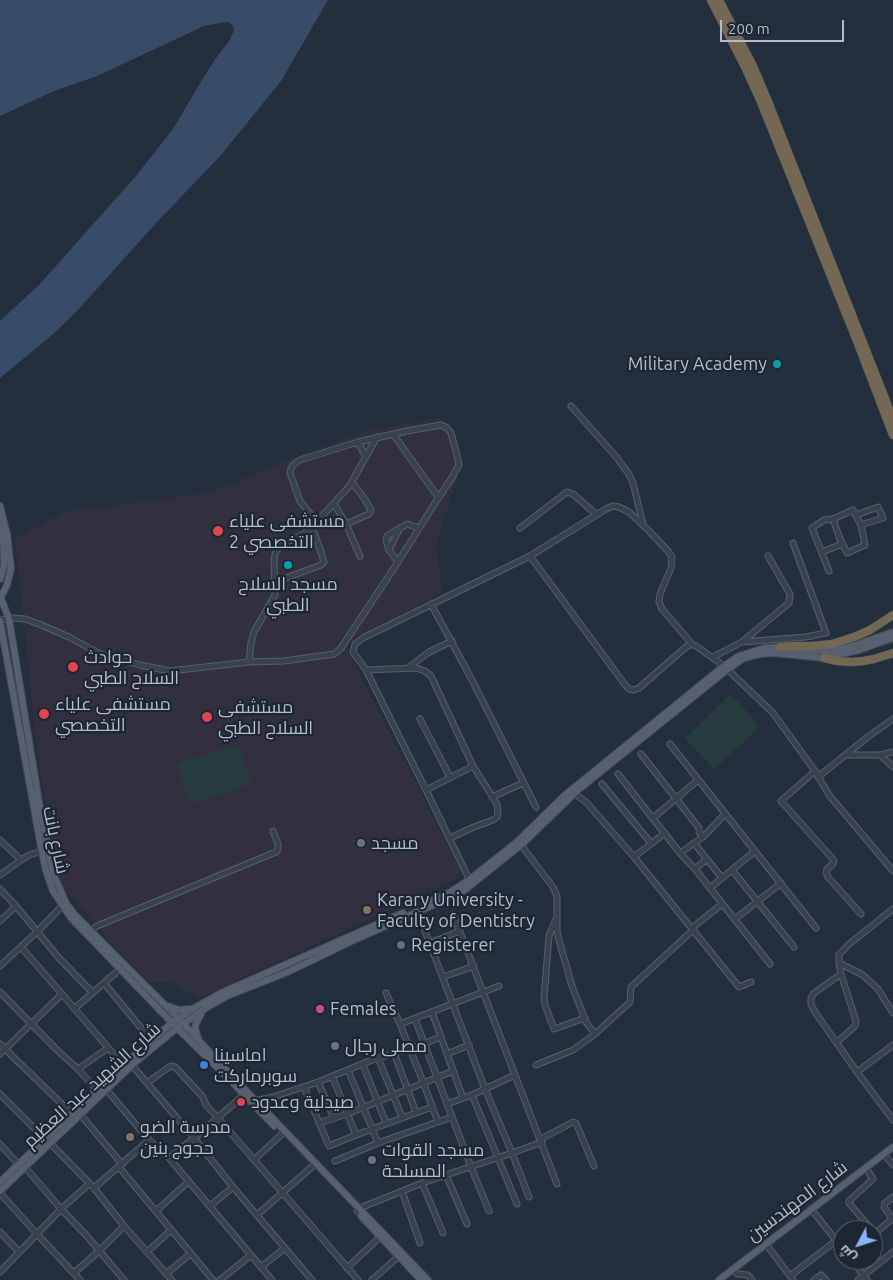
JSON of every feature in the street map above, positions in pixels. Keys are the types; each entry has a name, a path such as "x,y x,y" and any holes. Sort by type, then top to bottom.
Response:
{"highway":[{"path":"711,0 761,102 893,435"},
{"path":"719,0 753,66 767,99 893,419"},
{"path":"780,647 832,644 870,630 893,615"},
{"path":"824,658 857,662 893,653"}],"main road":[{"path":"0,508 4,557 4,566 0,579"},
{"path":"0,508 7,534 11,568 7,585 0,597"},
{"name":"شارع بانت","path":"0,597 9,619 38,799 53,873 66,903 88,932 120,969 178,1023"},
{"name":"شارع بانت","path":"0,621 42,851 53,890 71,918 164,1004 178,1023"},
{"path":"164,1004 179,1010 196,1007 244,983 353,938 471,882 521,845 575,794 739,656 764,648 834,650 849,647 893,632"},
{"path":"471,882 517,842 565,795 726,667 744,658 760,654 780,653 824,658 858,650 893,638"},
{"path":"178,1023 226,996 290,972 353,938"},
{"path":"178,1023 196,1007"},
{"path":"196,1041 196,1023 206,1008"},
{"path":"178,1023 228,1072 282,1134 313,1166 428,1280"},
{"name":"شارع الشهيد عبد العظيم","path":"0,1192 72,1113 128,1064 164,1039 178,1023"},
{"name":"شارع الشهيد عبد العظيم","path":"47,1141 80,1114 106,1089 151,1040 178,1023"},
{"path":"164,1039 179,1034 196,1041 244,1095 254,1101 358,1210 380,1237 421,1280"},
{"name":"شارع المهندسين","path":"719,1280 893,1147"},
{"name":"شارع الشهيد عبد العظيم","path":"0,1182 22,1166"}],"street":[{"path":"571,406 618,459 630,476 643,525"},
{"path":"9,619 18,618 39,624 69,637 100,654 170,671 249,662 284,661 334,654 338,651 398,562 438,497 451,480 458,465 458,458 450,431 441,425 377,437 300,460 293,465 290,473 300,502 317,522"},
{"path":"393,434 438,497"},
{"path":"249,662 254,632 276,595 274,554 282,545 305,533 334,504 352,482 377,437"},
{"path":"358,442 366,457"},
{"path":"346,524 369,514 371,510 352,482"},
{"path":"520,528 567,492 573,494 597,515"},
{"path":"334,504 346,524 360,556"},
{"path":"471,882 366,670 353,652 353,648 363,638 530,556 613,506 629,512 672,557 672,568 660,594 659,602 662,609 692,644 726,667 773,712 817,774 829,795 893,871"},
{"path":"856,515 878,507 883,518 861,525"},
{"path":"829,571 812,528 824,520 833,519 853,510 861,525 865,545 847,553 833,519"},
{"path":"398,562 389,550 387,536 408,524 419,528"},
{"path":"275,582 324,562 312,527"},
{"path":"742,642 806,638 826,633 793,543"},
{"path":"822,552 842,544"},
{"path":"530,556 629,689 639,688 692,644"},
{"path":"713,657 742,642 789,603 790,594 768,556"},
{"path":"431,604 472,678 522,783 536,807"},
{"name":"شارع بانت","path":"0,621 9,619"},
{"path":"407,669 428,652 452,641"},
{"path":"366,670 416,668 425,671 431,676 473,766 498,807 497,817 493,820 450,838"},
{"path":"420,719 450,777"},
{"path":"861,914 828,877 827,869 834,861 780,801 893,719"},
{"path":"670,744 816,928"},
{"path":"845,755 880,755 893,752"},
{"path":"640,754 699,828 699,832 703,837"},
{"path":"880,755 893,767"},
{"path":"426,790 473,766"},
{"path":"618,774 770,964"},
{"path":"653,818 698,780"},
{"path":"492,797 522,783"},
{"path":"602,784 651,843"},
{"path":"575,794 586,802 634,857 739,987 751,982"},
{"path":"680,853 703,837 725,814"},
{"path":"88,932 97,926 276,852 278,844 273,831"},
{"path":"634,857 664,833"},
{"path":"0,840 21,860"},
{"path":"694,843 722,878"},
{"path":"521,845 553,887 557,896 559,940 572,986 585,1018 595,1034"},
{"path":"0,875 29,855 42,851"},
{"path":"710,888 755,851"},
{"path":"695,869 707,860"},
{"path":"732,870 794,947"},
{"path":"734,919 780,883"},
{"path":"0,889 59,958 92,992"},
{"path":"536,1065 573,1050 595,1034 630,1002 631,987 692,929 722,904"},
{"path":"0,921 16,906"},
{"path":"0,966 38,932 62,906"},
{"path":"837,1042 855,1026 856,1020 841,974 839,956 842,951 893,909"},
{"path":"453,914 557,1184"},
{"path":"557,916 549,936 545,1005 554,1028 585,1018"},
{"path":"425,931 485,1089 529,1197"},
{"path":"430,943 460,931"},
{"path":"21,947 108,1048 147,1083 312,1280"},
{"path":"839,963 868,979 878,989 893,1013"},
{"path":"443,977 474,966"},
{"path":"74,1009 120,969"},
{"path":"841,974 814,993 811,998 811,1004 857,1072 893,1120"},
{"path":"104,983 151,1040"},
{"path":"400,1024 499,986"},
{"path":"0,992 97,1090"},
{"path":"386,993 438,1122"},
{"path":"0,1054 62,994"},
{"path":"432,1012 463,1098"},
{"path":"415,1019 489,1211"},
{"path":"254,1101 274,1097 318,1082 378,1058 440,1037"},
{"path":"0,1044 72,1113"},
{"path":"447,1054 469,1045"},
{"path":"857,1072 893,1045"},
{"path":"78,1069 108,1048"},
{"path":"394,1053 416,1112"},
{"path":"378,1058 402,1117"},
{"path":"363,1065 386,1123"},
{"path":"147,1083 173,1066 203,1097 206,1105 358,1280"},
{"path":"348,1070 378,1143"},
{"path":"319,1124 453,1071"},
{"path":"447,1104 472,1095 515,1075"},
{"path":"332,1076 356,1135"},
{"path":"318,1082 334,1118"},
{"path":"304,1086 329,1146 432,1106"},
{"path":"106,1089 149,1140 169,1158 189,1181 272,1280"},
{"path":"0,1094 94,1188 124,1226 172,1280"},
{"path":"169,1158 244,1095"},
{"path":"472,1095 517,1204"},
{"path":"80,1114 190,1254 214,1280"},
{"path":"335,1161 378,1143 452,1117"},
{"path":"358,1210 422,1183 512,1153 541,1140 573,1122 576,1123 594,1166"},
{"path":"254,1160 282,1134"},
{"path":"94,1188 149,1140"},
{"path":"0,1144 86,1235 124,1280"},
{"path":"884,1154 893,1165"},
{"path":"257,1215 313,1166"},
{"path":"863,1220 849,1201 873,1179 866,1168"},
{"path":"446,1175 468,1224"},
{"path":"156,1211 189,1181"},
{"path":"422,1183 443,1233"},
{"path":"0,1271 61,1209 89,1184"},
{"path":"210,1206 233,1187"},
{"path":"402,1191 420,1243"},
{"path":"0,1192 80,1280"},
{"path":"893,1197 884,1207 893,1220"},
{"path":"812,1209 833,1236"},
{"path":"74,1273 100,1251 124,1226"},
{"path":"147,1252 171,1230"},
{"path":"0,1232 19,1252"},
{"path":"346,1268 380,1237"},
{"path":"766,1244 792,1278 833,1243"},
{"path":"261,1267 285,1248"},
{"path":"166,1274 190,1254"},
{"path":"220,1280 251,1254"},
{"path":"372,1280 399,1256"},
{"path":"858,1280 865,1278 892,1256"},
{"path":"732,1270 738,1274 748,1275 752,1280"},
{"path":"814,1280 821,1276 826,1280"}],"shaded area":[{"name":"مستشفى السلاح الطبي","path":"438,419 450,424 462,463 436,545 442,593 351,640 348,646 349,652 458,866 460,877 199,998 172,982 148,982 64,889 53,859 35,734 15,539 64,512 209,493 296,457 372,429"}],"green space":[{"path":"731,694 760,727 714,769 685,738"},
{"path":"238,744 251,784 190,804 177,764"}],"water":[{"path":"0,0 328,0 281,81 221,155 157,222 76,312 51,336 0,378 0,321 39,285 136,176 173,129 216,58 230,40 234,30 228,22 204,26 97,76 54,91 0,116"}],"place":[{"name":"Military Academy","path":"777,364"},
{"name":"مستشفى علياء التخصصي 2","path":"218,531"},
{"name":"مسجد السلاح الطبي","path":"288,565"},
{"name":"حوادث السلاح الطبي","path":"73,667"},
{"name":"مستشفى علياء التخصصي","path":"44,714"},
{"name":"مستشفى السلاح الطبي","path":"207,717"},
{"name":"مسجد","path":"361,843"},
{"name":"Karary University - Faculty of Dentistry","path":"367,910"},
{"name":"Registerer","path":"401,945"},
{"name":"Females","path":"320,1009"},
{"name":"مصلى رجال","path":"335,1046"},
{"name":"اماسينا سوبرماركت","path":"204,1065"},
{"name":"صيدلية وعدود","path":"241,1102"},
{"name":"مدرسة الضو حجوج بنين","path":"130,1137"},
{"name":"مسجد القوات المسلحة","path":"372,1160"}]}
